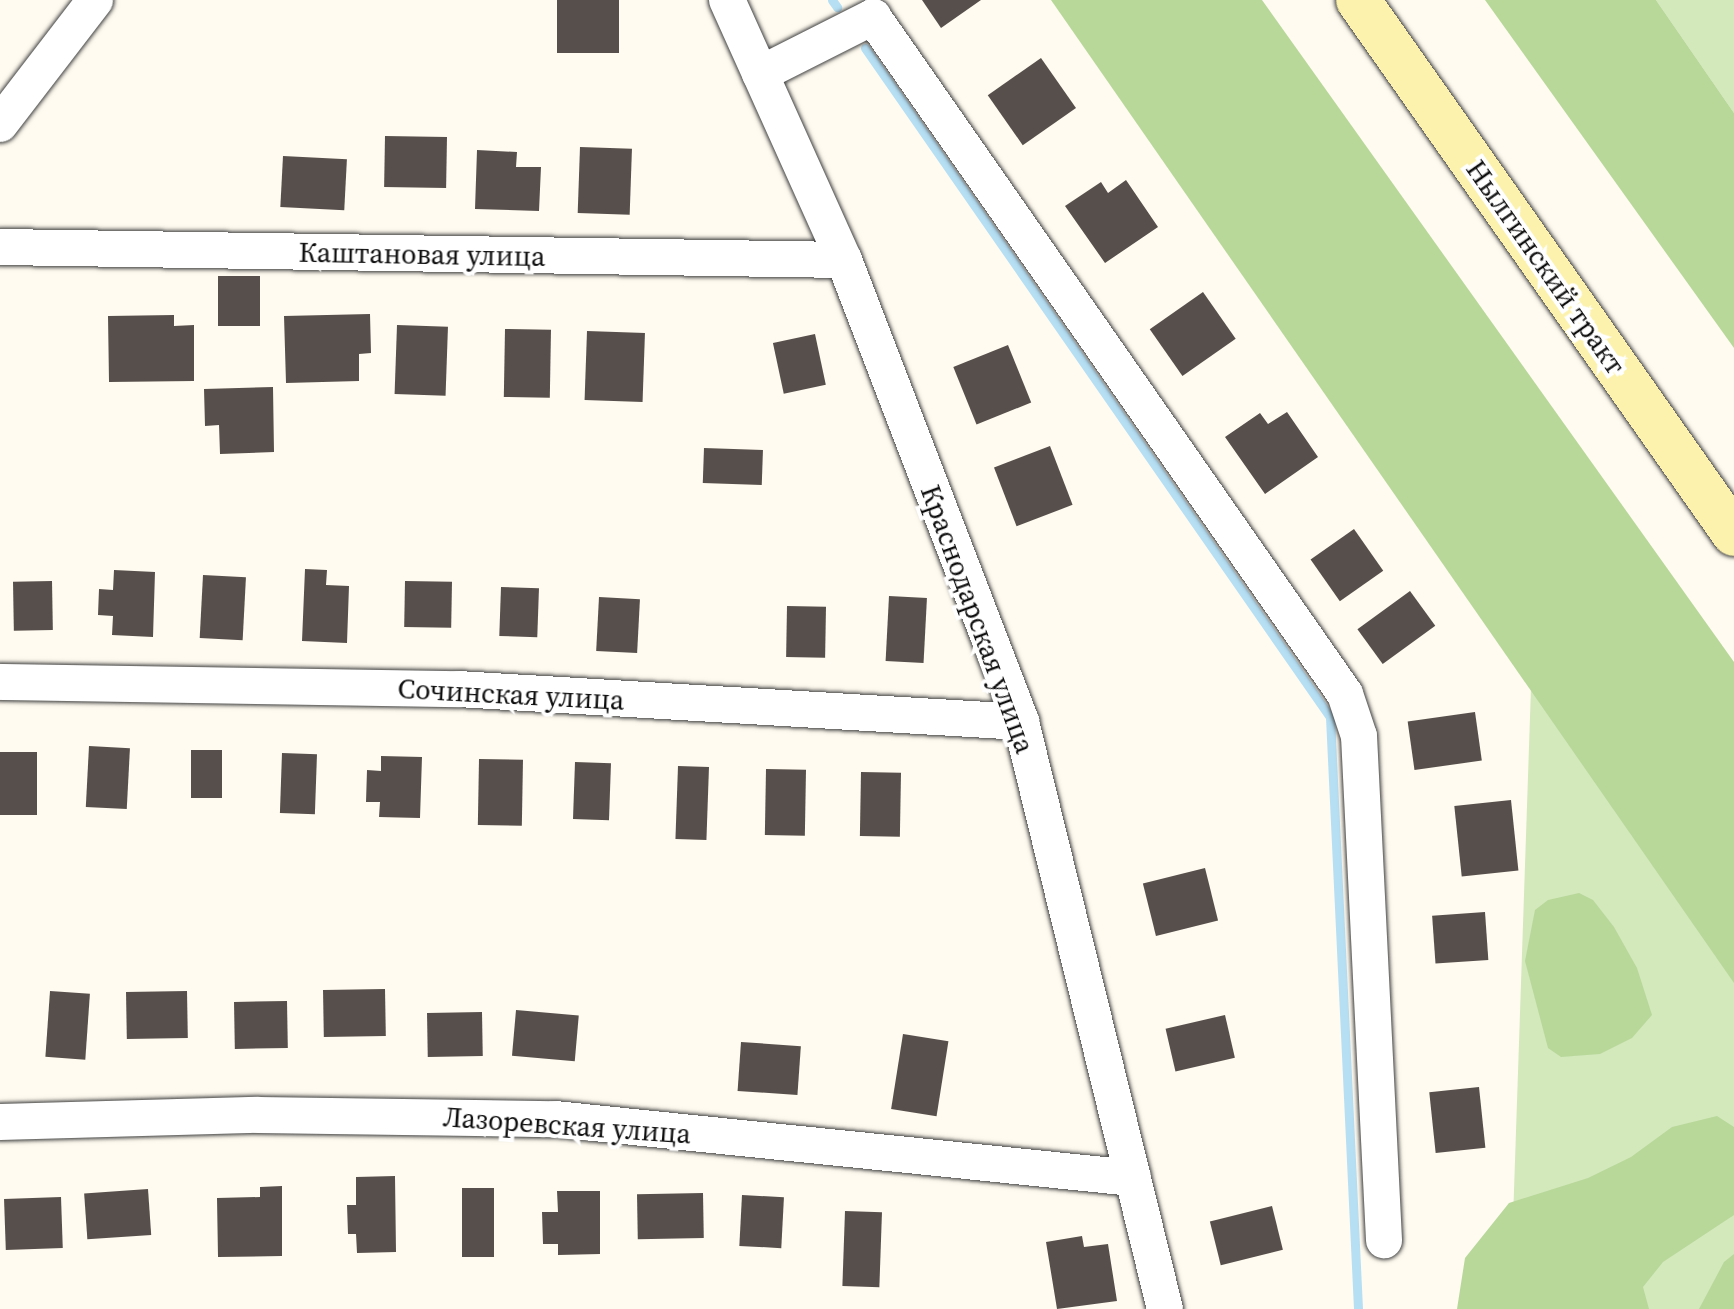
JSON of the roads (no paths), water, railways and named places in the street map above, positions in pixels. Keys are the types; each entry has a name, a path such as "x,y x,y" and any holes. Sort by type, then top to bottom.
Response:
{"main road":[{"name":"Нылгинский тракт","path":"1358,0 1734,534"}],"street":[{"path":"0,124 95,0"},
{"name":"Краснодарская улица","path":"727,0 844,260 1021,722 1165,1309"},
{"path":"760,74 873,17 1345,694 1359,736 1384,1240"},
{"name":"Каштановая улица","path":"0,247 844,260"},
{"name":"Сочинская улица","path":"0,682 458,689 1021,722"},
{"name":"Лазоревская улица","path":"0,1122 258,1115 555,1119 1133,1178"}],"waterway":[{"path":"832,0 837,7"},
{"path":"865,48 1330,717 1358,1309"}]}
